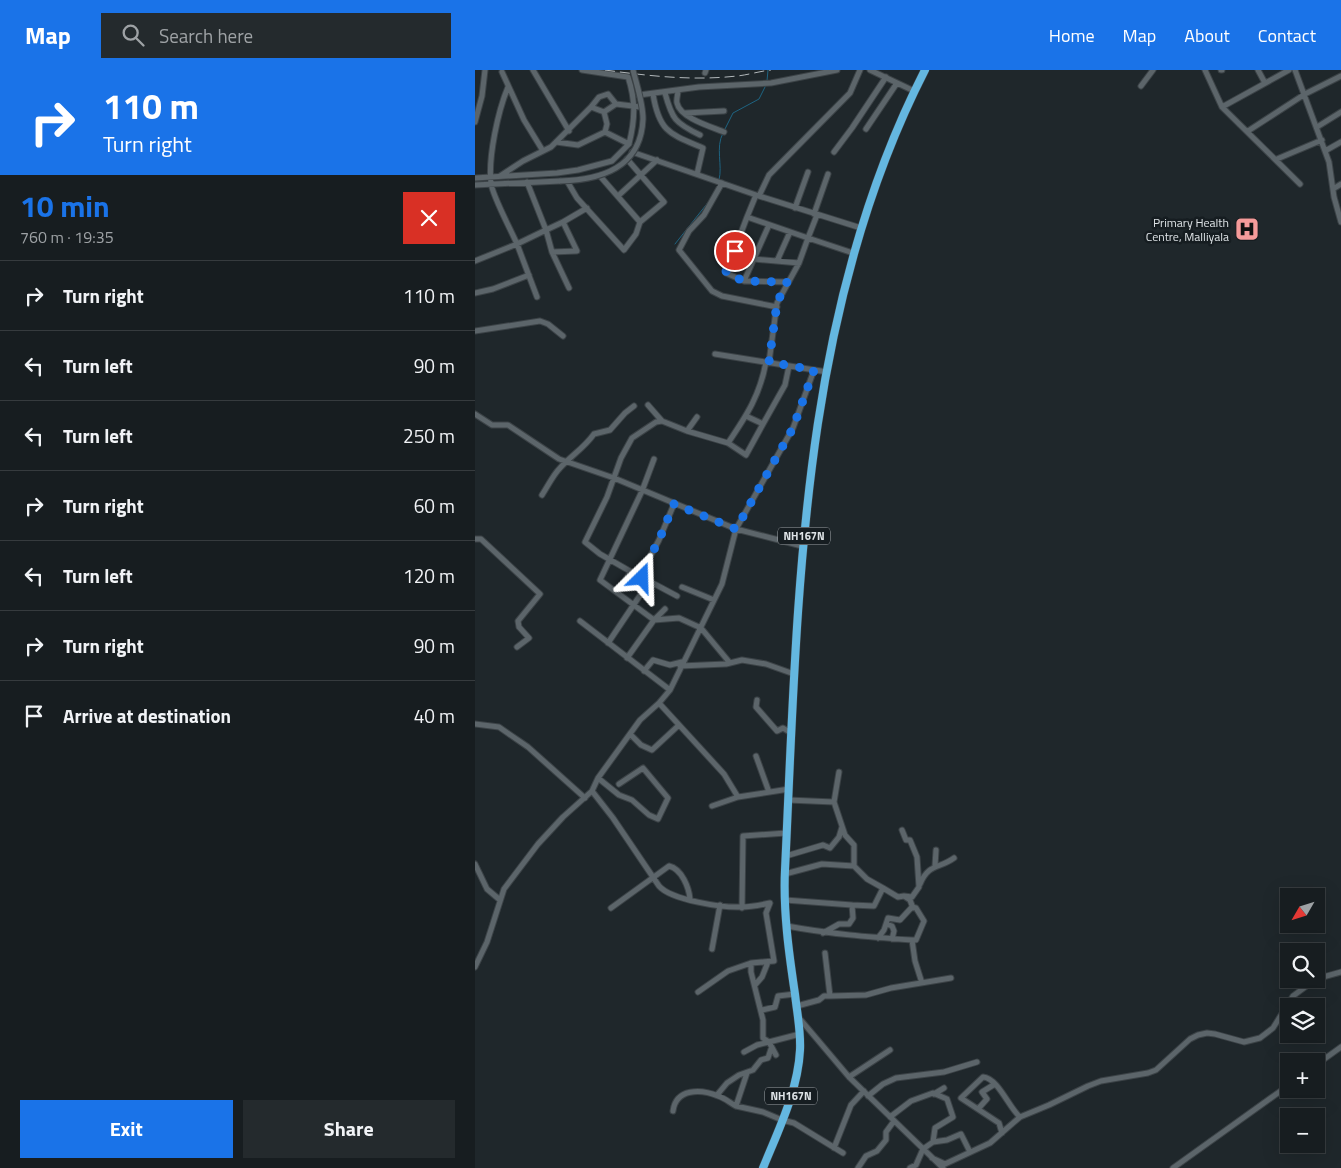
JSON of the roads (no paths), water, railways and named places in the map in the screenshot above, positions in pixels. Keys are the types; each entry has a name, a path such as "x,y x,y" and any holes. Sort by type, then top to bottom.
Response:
{"highway":[{"name":"NH167N","path":"763,1168 782,1120 797,1072 800,1019 795,994 785,900 786,833 797,610 803,546 827,372 853,253 861,228 883,163 925,70"}],"street":[{"path":"475,122 482,96 485,70"},
{"path":"533,70 569,131"},
{"path":"475,185 583,180 600,176 615,169 627,159 637,146 643,120 628,77 582,70"},
{"path":"475,178 557,173 578,170 612,161 629,144 634,124 639,95 633,70"},
{"path":"639,95 699,87 771,83 837,70"},
{"path":"787,282 744,281 726,272 747,217 769,175 850,93 860,70"},
{"path":"870,70 915,91"},
{"path":"1205,70 1222,107 1249,131 1300,184"},
{"path":"1258,70 1265,83"},
{"path":"1222,107 1289,70"},
{"path":"1295,70 1322,140 1341,222"},
{"path":"1141,86 1151,71"},
{"path":"501,72 543,151"},
{"path":"1249,131 1305,94 1341,76"},
{"path":"834,152 853,128 885,78"},
{"path":"865,129 897,83"},
{"path":"508,87 498,120 493,146 491,184 537,297"},
{"path":"678,91 677,104 693,120 725,132"},
{"path":"665,93 669,111 675,121 700,135"},
{"path":"499,176 556,142 569,131 599,97 609,94 615,104"},
{"path":"653,94 656,114 666,130 673,136 703,148 697,174"},
{"path":"604,112 615,104 638,106"},
{"path":"591,107 604,112"},
{"path":"685,113 724,111"},
{"path":"604,112 607,124 605,132"},
{"path":"1317,127 1341,112"},
{"path":"556,142 578,145 605,132"},
{"path":"605,132 629,144"},
{"path":"1277,159 1322,140"},
{"path":"1325,151 1341,142"},
{"path":"632,152 757,196 861,228"},
{"path":"567,181 587,208 624,250 637,234 640,222 664,202 627,159"},
{"path":"618,196 657,160"},
{"path":"795,208 808,172"},
{"path":"728,443 746,416 762,384 768,362 777,307 787,282 799,263 828,174"},
{"path":"600,176 640,222"},
{"path":"527,182 546,230 552,252 569,288"},
{"path":"722,183 705,215 689,231 679,250 712,291 722,296 777,307"},
{"path":"1333,189 1341,184"},
{"path":"475,261 517,244 587,208"},
{"path":"747,217 853,253"},
{"path":"552,252 577,252 563,222"},
{"path":"744,281 769,225"},
{"path":"777,261 790,232"},
{"path":"754,259 799,263"},
{"path":"475,293 493,289 529,274"},
{"path":"475,331 540,322 548,324 563,336"},
{"path":"715,354 827,372"},
{"path":"648,405 662,421 687,431 728,443 746,455 785,385 789,366"},
{"path":"475,967 487,942 504,888 538,844 563,817 592,791 598,778 640,720 670,690 681,664 722,584 736,529 793,428 814,370"},
{"path":"542,495 557,471 575,453 585,447 594,434 610,430 634,406"},
{"path":"475,414 492,426 508,425 559,460 614,478 736,529 803,546"},
{"path":"746,416 763,424"},
{"path":"687,431 697,417"},
{"path":"662,421 657,422 632,438 621,458 585,542 609,560 677,596"},
{"path":"654,459 642,491 600,580 654,620 679,618 701,628 730,663"},
{"path":"642,578 643,570 659,540 674,504"},
{"path":"475,539 481,539 540,594 518,621 519,627 529,638 517,646"},
{"path":"617,591 631,572"},
{"path":"608,643 649,582"},
{"path":"682,587 714,600"},
{"path":"627,658 654,620 665,609"},
{"path":"580,621 670,690"},
{"path":"644,671 653,660 670,666 730,663 742,660 766,664 794,674"},
{"path":"757,700 756,707 777,731 783,728 791,733"},
{"path":"659,703 724,774 738,797"},
{"path":"475,724 496,726 509,734 528,747 585,798"},
{"path":"630,734 643,747 652,750 679,725"},
{"path":"756,756 769,792"},
{"path":"598,778 619,795 632,800 649,815 658,819 668,798 643,768 619,784"},
{"path":"839,772 834,802 845,835 854,845 854,866"},
{"path":"712,806 738,797 789,789"},
{"path":"592,791 653,877 667,893 742,908 770,903 766,914 774,961 751,963 728,971 698,992"},
{"path":"788,800 834,802"},
{"path":"786,856 823,845 830,848 834,846 842,827"},
{"path":"902,830 906,840 910,840 917,857 919,887"},
{"path":"742,908 743,836 786,833"},
{"path":"935,866 936,850"},
{"path":"785,874 822,864 854,866 867,879 899,898 912,896 924,876 935,866 945,864 954,858"},
{"path":"475,864 487,889 500,900"},
{"path":"611,908 669,866 673,866 687,884 690,899"},
{"path":"785,900 874,906 883,888"},
{"path":"787,926 823,933 892,939 918,939 923,921 920,912 913,908 910,900 904,896"},
{"path":"712,949 720,905"},
{"path":"823,933 839,924 849,924 853,918 852,905"},
{"path":"877,938 888,918 900,920 913,908"},
{"path":"886,924 892,926 894,931 892,939"},
{"path":"912,940 915,960 922,983"},
{"path":"825,953 830,996"},
{"path":"755,985 762,977 767,962"},
{"path":"751,963 751,972 762,1010 763,1038 769,1042 776,1056"},
{"path":"1325,976 1341,972"},
{"path":"797,1006 819,1000 824,996 866,995 891,988 951,978"},
{"path":"933,1158 945,1164 990,1143 1020,1117 1094,1083 1156,1070 1190,1039 1198,1035 1215,1034 1244,1042 1260,1038 1276,1024 1293,996 1304,988"},
{"path":"762,1010 775,1007 778,996 795,994"},
{"path":"800,1019 849,1076 943,1168"},
{"path":"744,1052 757,1044 800,1034"},
{"path":"1325,1059 1341,1047"},
{"path":"717,1095 727,1083 753,1070 761,1060 768,1058 771,1049"},
{"path":"849,1076 889,1050"},
{"path":"834,1148 851,1105 866,1093 896,1078 944,1072 977,1062"},
{"path":"736,1106 747,1073"},
{"path":"1002,1133 999,1123 991,1116 961,1098 983,1076 995,1084 1020,1117"},
{"path":"978,1109 987,1099 982,1092 995,1084"},
{"path":"858,1168 866,1156 877,1151 886,1140 886,1132 892,1119 911,1101 934,1094 944,1088"},
{"path":"1173,1168 1280,1091"},
{"path":"673,1111 674,1103 682,1094 701,1092 717,1095 736,1106 763,1112 794,1123 843,1153"},
{"path":"933,1142 935,1128 953,1117 947,1099 934,1094"},
{"path":"991,1116 992,1125"},
{"path":"911,1168 916,1164 923,1150 933,1142 947,1140 961,1134 970,1152"}],"waterway":[{"path":"767,81 768,70"},
{"path":"725,129 733,113 759,99 766,85"},
{"path":"719,180 719,151 723,133"},
{"path":"675,244 710,200"}],"railway":[{"path":"605,70 687,78 737,76 771,70"}],"place":[{"name":"Primary Health Centre, Malliyala","path":"1247,229"}]}
